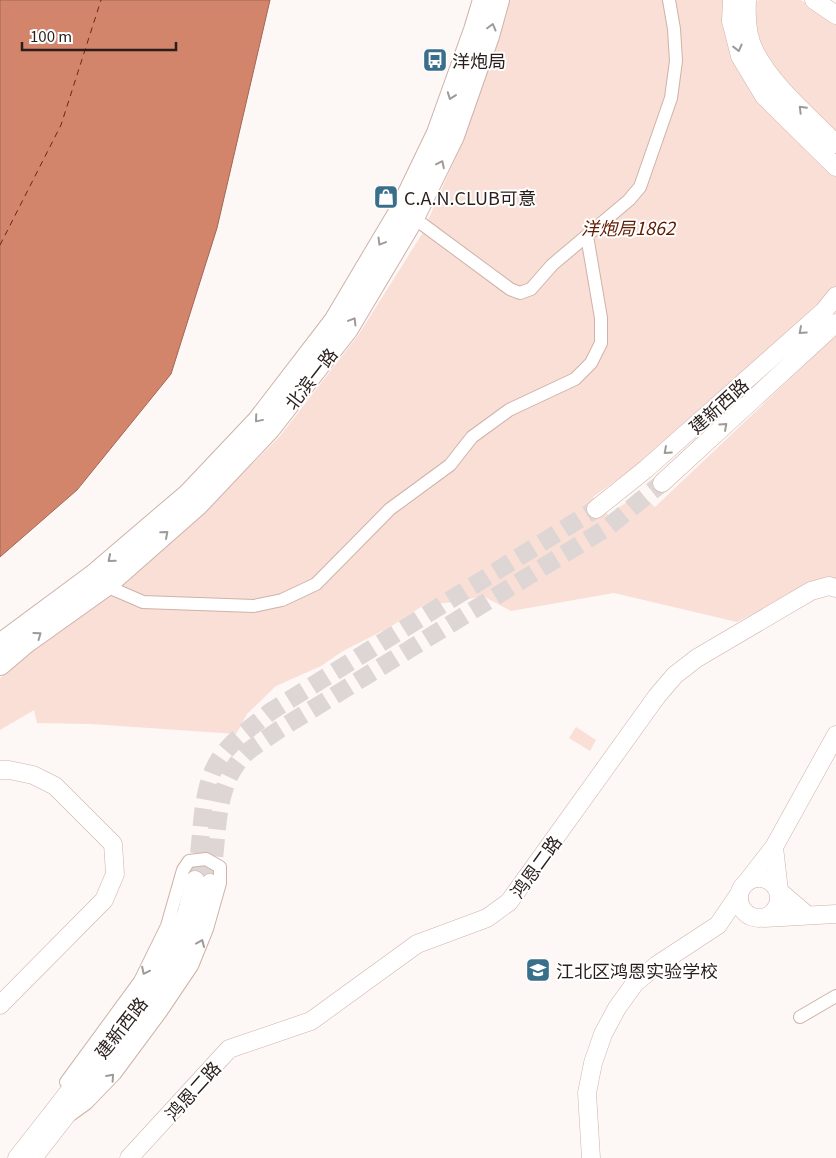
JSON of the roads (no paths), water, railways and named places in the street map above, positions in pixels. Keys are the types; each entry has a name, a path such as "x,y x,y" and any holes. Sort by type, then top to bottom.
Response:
{"main road":[{"name":"北滨一路","path":"0,644 93,574 188,494 258,420 334,321 400,210 437,133 474,30 482,0"},
{"name":"北滨一路","path":"0,665 26,643 106,586 198,506 269,430 348,328 414,218 454,136 490,36 499,0"}],"street":[{"path":"414,218 510,289 520,293 531,289 552,265 630,200 640,187 671,98 676,61 674,30 669,0"},
{"path":"732,0 731,21 740,56 764,96 836,167"},
{"path":"747,0 746,18 754,51 776,83 836,144"},
{"path":"814,0 836,15"},
{"path":"106,586 143,602 254,606 282,600 316,584 390,509 450,464 472,437 509,410 575,379 591,363 601,343 602,318 587,236"},
{"name":"建新西路","path":"596,509 646,469 824,311 836,296"},
{"name":"建新西路","path":"662,483 836,323"},
{"name":"鸿恩二路","path":"129,1158 229,1049 311,1022 417,944 487,918 509,902 657,696 675,675 697,658 811,591 829,586 836,588"},
{"path":"591,1158 587,1093 593,1063 603,1034 617,1008 635,983 656,965 718,925 774,847 836,735"},
{"path":"0,770 33,775 55,786 113,844 115,874 104,900 0,1005"},
{"path":"774,847 779,891 779,904 775,912 761,919 745,913 739,900 743,888 752,879 764,878 770,881 779,891 807,915"},
{"path":"35,1136 66,1082 140,981 167,926 183,870 189,861 206,859 220,867 220,883 207,929 192,966 115,1074 87,1103 62,1121"},
{"name":"建新西路","path":"17,1158 146,993 170,952 202,882 201,916 186,950 157,999 33,1158"},
{"path":"718,925 761,919 836,914"},
{"path":"800,1017 836,996"}],"tunnel":[{"path":"210,883 218,816 222,799 234,768 245,754 280,729 608,527 662,483"},
{"path":"195,880 204,804 211,775 222,755 248,729 270,712 596,509"}],"place":[{"name":"洋炮局","path":"435,60"},
{"name":"C.A.N.CLUB可意","path":"386,197"},
{"name":"江北区鸿恩实验学校","path":"538,970"}],"park label":[{"name":"洋炮局1862","path":"628,227"}]}
